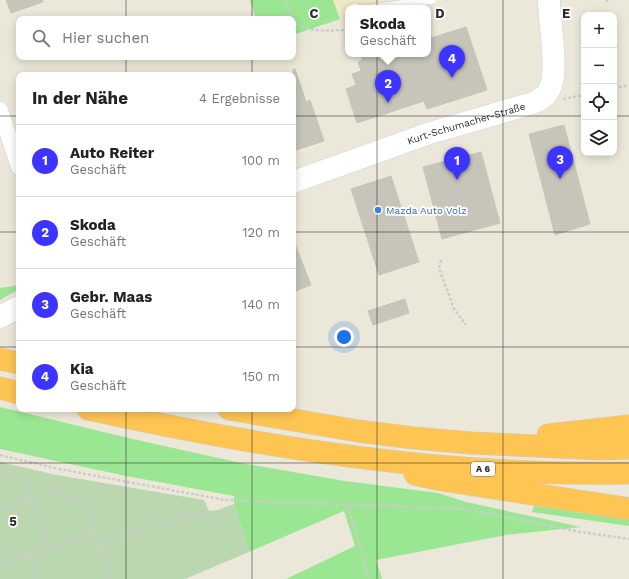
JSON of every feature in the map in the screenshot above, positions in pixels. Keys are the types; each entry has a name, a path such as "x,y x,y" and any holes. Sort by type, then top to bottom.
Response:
{"highway":[{"path":"0,359 16,362"},
{"path":"0,388 16,392"},
{"name":"A 6","path":"103,412 258,443 338,455 482,468 552,472 629,473"},
{"path":"247,412 358,431 471,443 602,449 629,448"},
{"path":"471,443 607,430 629,426"},
{"path":"338,455 436,480 629,509"}],"street":[{"name":"Kurt-Schumacher-Straße","path":"296,181 430,133 533,103 542,98 548,93 552,86 555,69 550,26 549,0"},
{"path":"2,120 16,159"},
{"path":"0,317 16,309"}],"lane":[{"path":"396,5 432,0"}],"path":[{"path":"286,0 291,16"},
{"path":"296,23 302,27 320,31 345,30"},
{"path":"617,87 629,85"},
{"path":"440,260 439,268 454,309 466,325"},
{"path":"0,455 59,469 225,500 348,506 465,509 581,532 629,539"},
{"path":"0,473 16,476 25,483 48,548"},
{"path":"0,510 55,491 85,502 110,579"},
{"path":"348,506 369,579"},
{"path":"99,545 194,513 207,519 220,517"},
{"path":"0,563 95,533"},
{"path":"0,542 6,561"},
{"path":"28,554 37,579"}],"shaded area":[{"path":"333,0 445,0 418,5 345,5 345,18 340,19"}],"green space":[{"path":"250,0 333,0 340,19 296,34 296,16 255,16"},
{"path":"16,285 16,291 0,300 0,288"},
{"path":"0,407 16,412 241,463 345,481 438,493 466,502 581,527 506,535 376,560 382,579 286,579 355,546 344,511 249,552 234,504 234,496 126,476 0,449"},
{"path":"0,462 57,475 204,500 209,511 218,510 234,504 249,552 185,579 0,579"},
{"path":"534,506 629,519 629,526 532,512"}],"building":[{"path":"6,0 43,0 43,2 11,13"},
{"path":"466,27 487,90 427,109 424,101 357,123 346,89 356,85 352,74 361,71 358,62 362,60 362,57 431,57 431,38"},
{"path":"296,72 306,102 310,100 324,141 296,150"},
{"path":"564,125 590,224 555,235 529,134"},
{"path":"481,152 500,223 442,239 423,167"},
{"path":"391,176 419,262 379,275 351,189"},
{"path":"296,247 311,285 296,291"},
{"path":"405,299 409,313 373,325 368,311"}],"place":[{"name":"Kia","path":"452,78"},
{"name":"Skoda","path":"388,103"},
{"name":"Gebr. Maas","path":"560,179"},
{"name":"Auto Reiter","path":"457,180"},
{"name":"Mazda Auto Volz","path":"378,210"}]}
